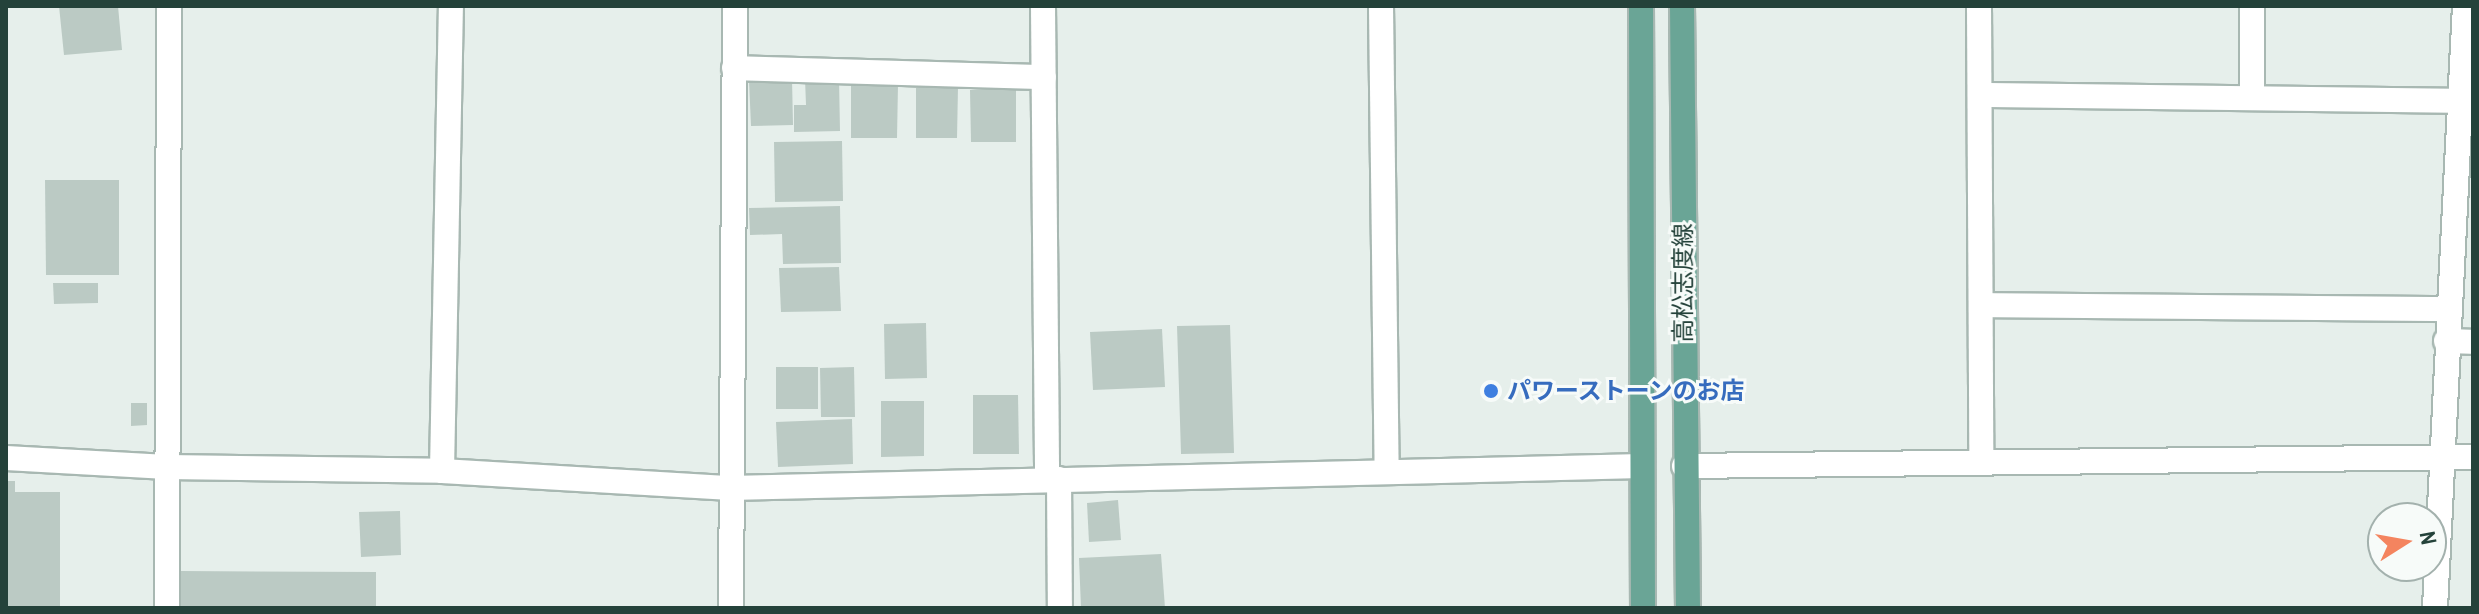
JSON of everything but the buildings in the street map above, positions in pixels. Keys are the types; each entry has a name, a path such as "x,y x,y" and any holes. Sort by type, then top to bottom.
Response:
{"main road":[{"name":"高松志度線","path":"1641,6 1643,608"},
{"name":"高松志度線","path":"1682,6 1684,466 1688,608"}],"street":[{"path":"167,608 169,6"},
{"path":"442,471 451,6"},
{"path":"731,608 735,6"},
{"path":"1043,6 1053,479 1060,608"},
{"path":"1381,6 1387,469"},
{"path":"1979,6 1981,463"},
{"path":"2252,6 2252,98"},
{"path":"2435,608 2439,457 2465,6"},
{"path":"734,68 1044,77"},
{"path":"1980,95 2460,101"},
{"path":"1981,305 2449,309"},
{"path":"2446,341 2473,342"},
{"path":"1684,466 2473,457"},
{"path":"6,458 167,467 442,471 730,488 1387,469 1642,466"}],"place":[{"name":"パワーストーンのお店","path":"1491,391"}]}
